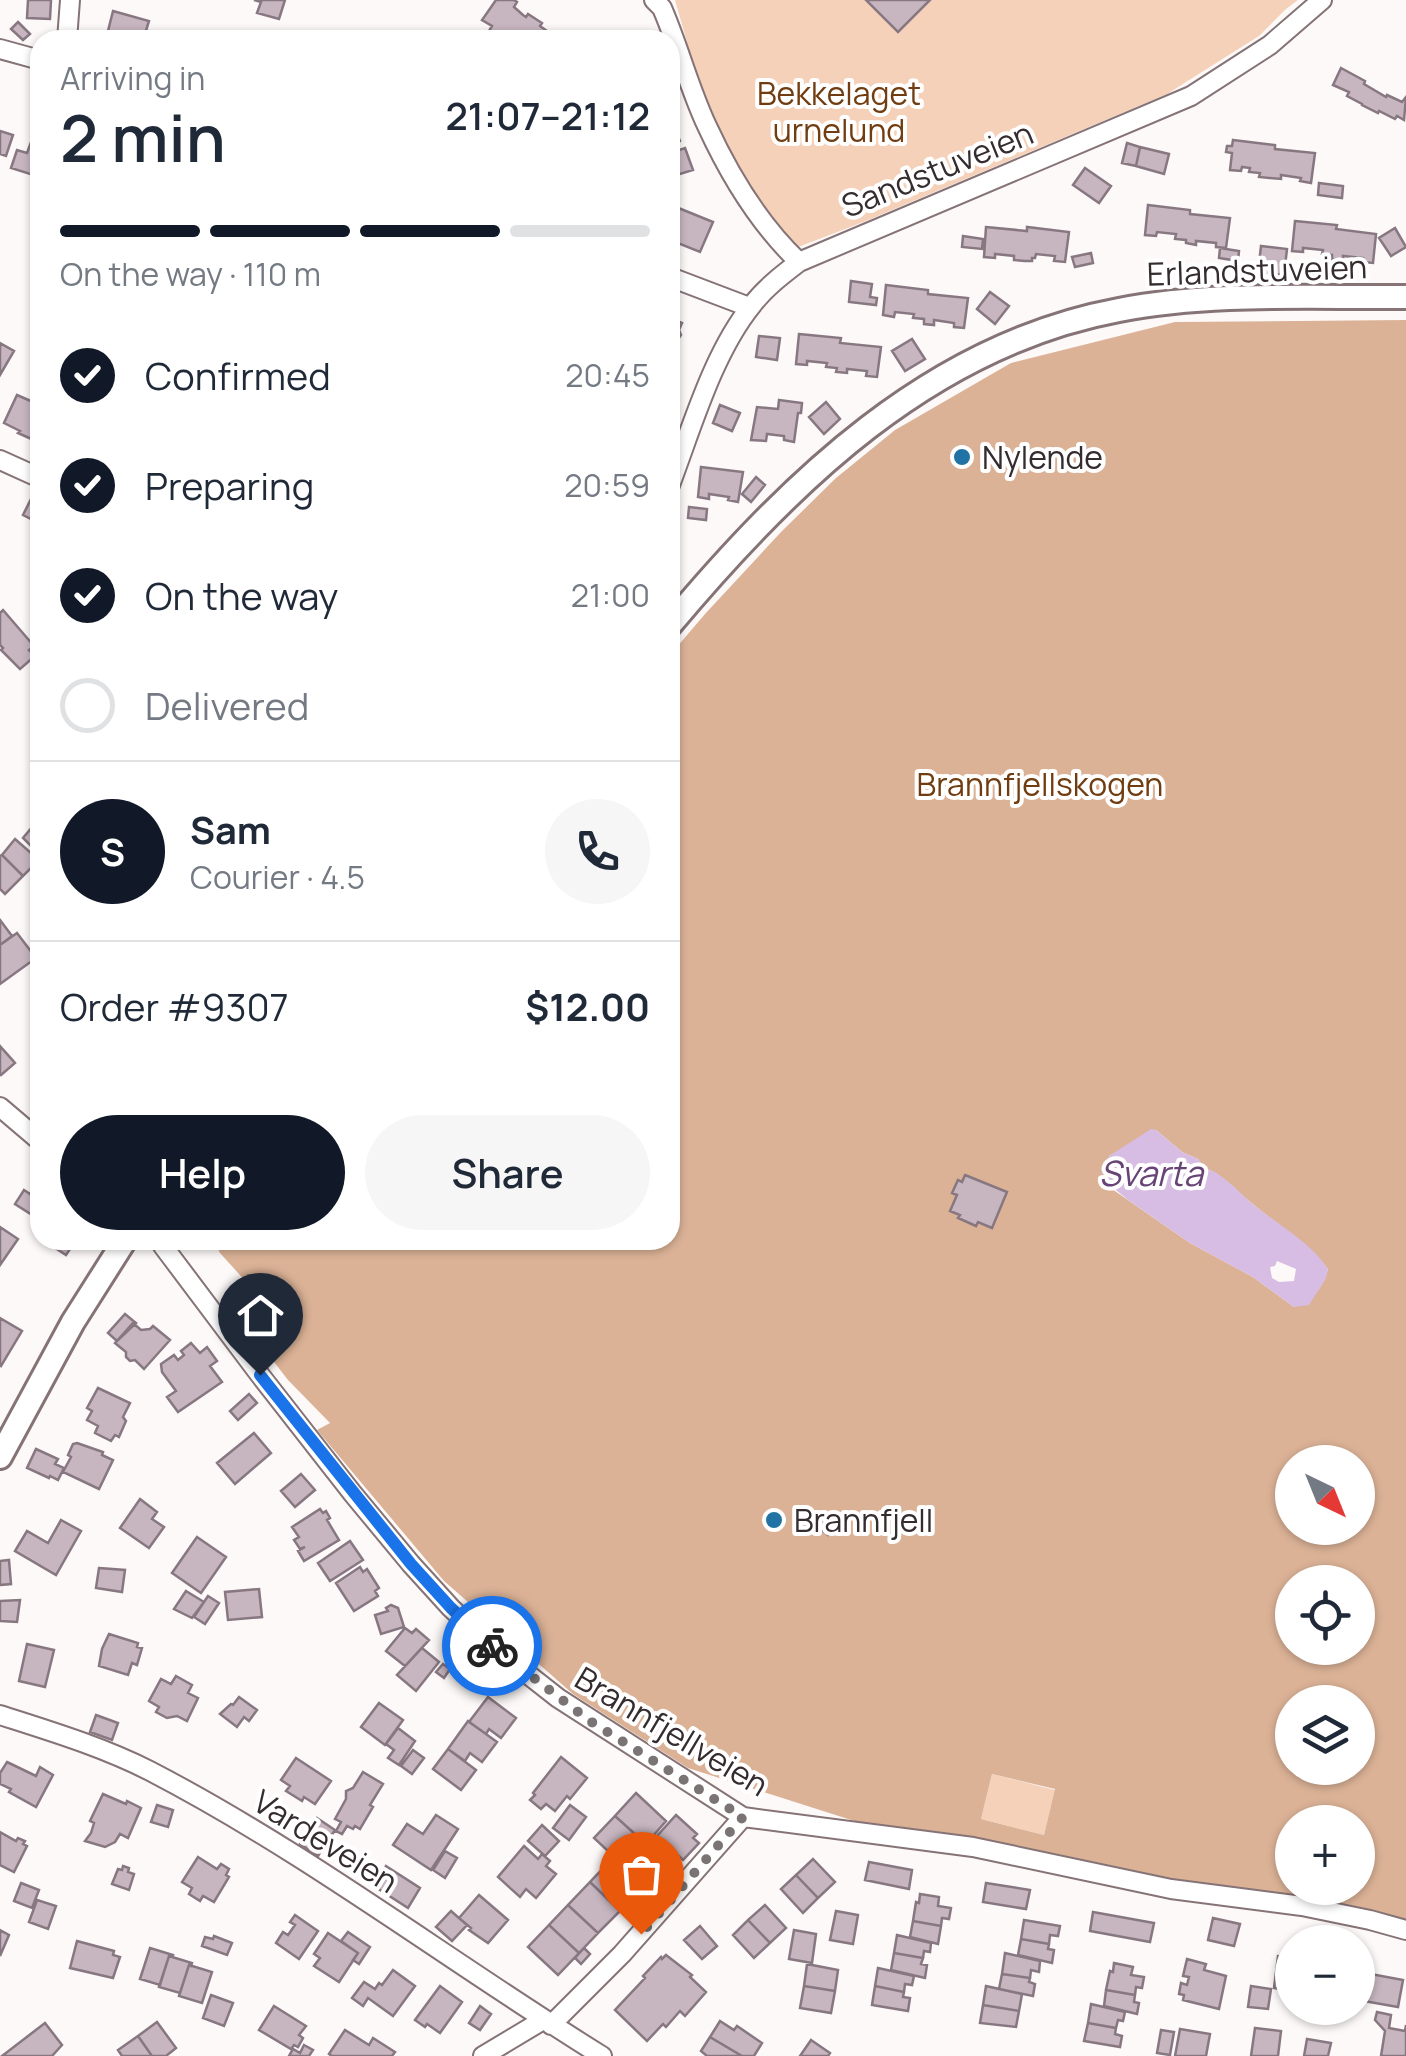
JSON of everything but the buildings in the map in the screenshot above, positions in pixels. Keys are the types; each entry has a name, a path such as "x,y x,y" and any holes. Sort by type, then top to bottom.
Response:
{"street":[{"path":"68,30 70,0"},
{"path":"654,0 662,8 670,30"},
{"name":"Sandstuveien","path":"680,459 730,338 766,289 799,262 1190,96 1270,45 1322,0"},
{"path":"0,49 30,57"},
{"path":"680,56 705,123 724,160 748,200 799,262"},
{"path":"680,281 750,308"},
{"name":"Erlandstuveien","path":"680,609 780,504 857,435 924,387 1004,346 1094,316 1179,302 1248,297 1406,297"},
{"path":"0,460 30,474"},
{"path":"0,1107 30,1132"},
{"path":"0,1456 6,1430 119,1250"},
{"name":"Brannfjellveien","path":"166,1250 354,1494 451,1608 558,1698 743,1817 972,1848 1170,1890 1302,1906 1406,1930"},
{"name":"Vardeveien","path":"0,1715 112,1754 186,1792 330,1877 602,2056"},
{"path":"483,2056 547,2022 622,1954 743,1817"}],"green space":[{"name":"Bekkelaget urnelund","path":"675,0 1298,0 1259,36 1167,94 793,249 712,130"},
{"name":"Brannfjellskogen","path":"1406,320 1406,1937 1375,1931 1375,1925 1345,1925 920,1842 688,1768 573,1694 444,1581 317,1430 330,1423 288,1380 254,1336 255,1323 264,1311 249,1285 218,1250 680,1250 680,643 782,531 836,478 895,430 1011,363 1175,322","holes":["1156,1130 1223,1178 1328,1269 1320,1288 1311,1297 1294,1307 1112,1189 1109,1156","992,1774 1055,1789 1044,1835 981,1819"]},
{"path":"992,1774 1055,1790 1044,1835 981,1819"}],"water":[{"name":"Svarta","path":"1151,1129 1225,1179 1304,1242 1328,1269 1309,1305 1294,1307 1253,1277 1190,1243 1128,1200 1105,1181 1101,1169 1109,1156","holes":["1277,1261 1296,1269 1294,1281 1279,1282 1272,1278 1270,1267"]}],"way so far":[{"path":"492,1646 590,1721 743,1817 641,1934"}],"place":[{"name":"Nylende","path":"962,457"},
{"name":"Brannfjell","path":"774,1520"}],"route":[{"path":"260,1375 411,1564 492,1646"}]}
